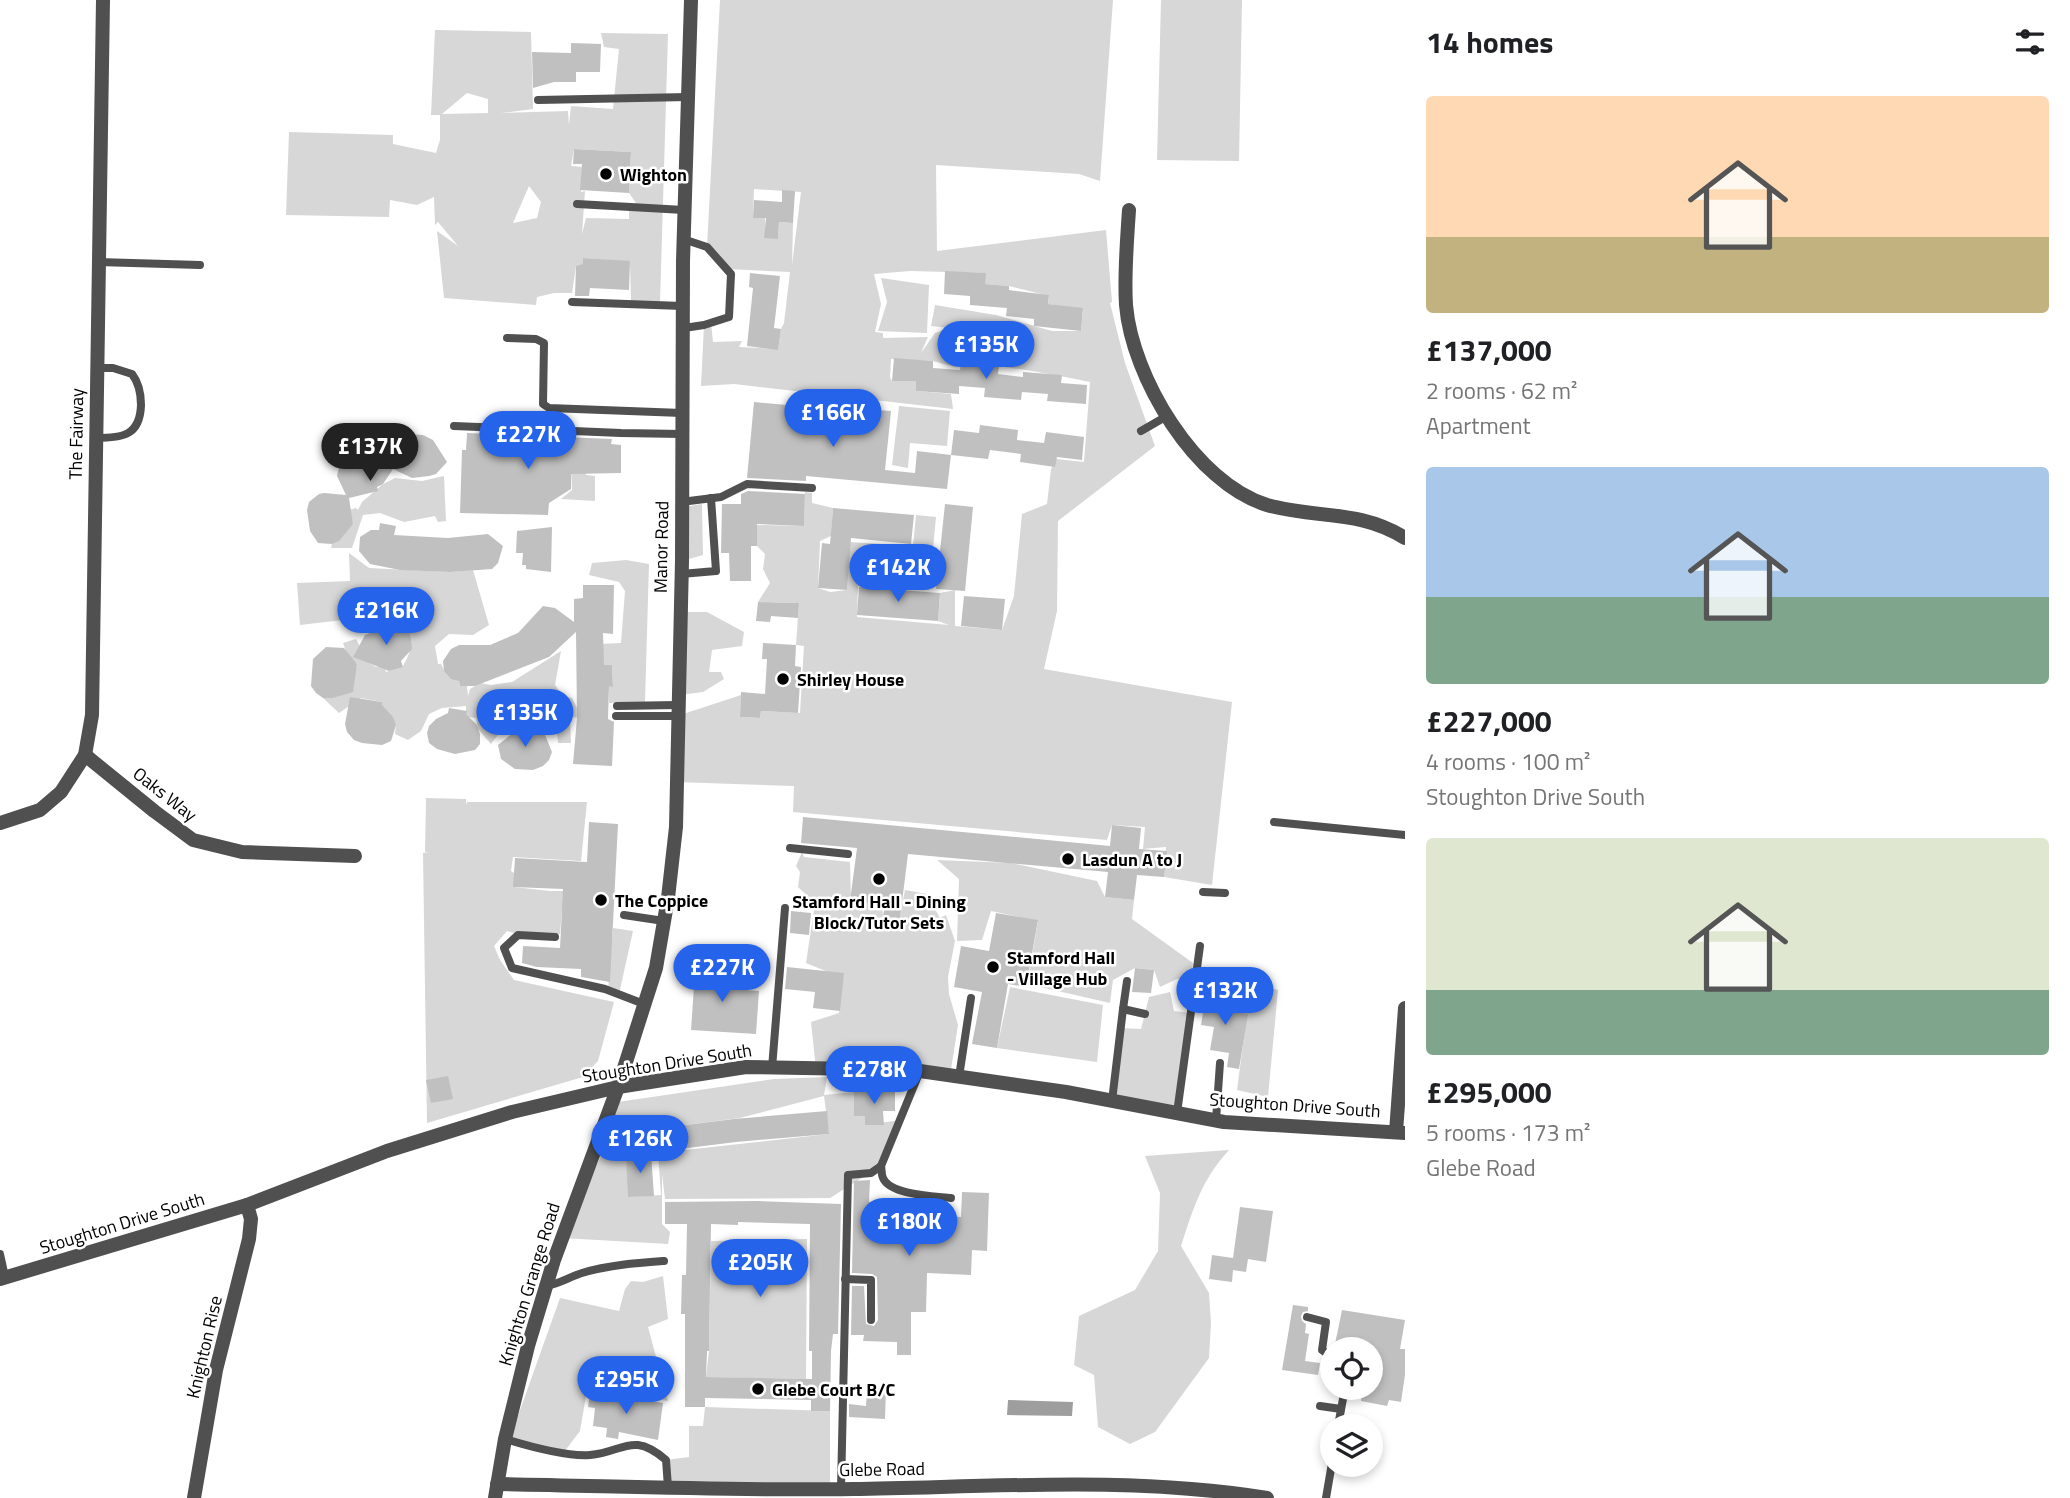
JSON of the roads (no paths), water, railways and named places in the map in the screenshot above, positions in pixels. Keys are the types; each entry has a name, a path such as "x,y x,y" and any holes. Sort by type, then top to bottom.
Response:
{"street":[{"name":"The Fairway","path":"0,823 40,810 61,792 85,755 92,715 103,0"},
{"name":"Manor Road","path":"618,1087 656,968 676,827 683,239 691,0"},
{"path":"1129,210 1126,306 1145,378 1167,416 1205,463 1234,489 1266,505 1306,513 1369,520 1405,538"},
{"name":"Oaks Way","path":"85,755 193,840 242,852 355,856"},
{"path":"1400,1133 1405,1007"},
{"name":"Stoughton Drive South","path":"2,1278 247,1205 387,1152 512,1112 618,1087 746,1068 920,1071 1216,1120 1400,1133"},
{"name":"Knighton Grange Road","path":"496,1491 505,1439 546,1286 618,1087"},
{"name":"Knighton Rise","path":"194,1498 216,1370 249,1239 251,1219 247,1205"},
{"name":"Glebe Road","path":"496,1491 668,1487 712,1493 841,1489 1016,1492 1213,1489 1267,1498"}],"lane":[{"path":"538,100 688,97"},
{"path":"577,204 684,210"},
{"path":"683,239 707,247 731,274 729,317 684,328"},
{"path":"98,262 200,265"},
{"path":"572,302 682,306"},
{"path":"507,338 536,339 544,343 542,404 549,408 682,413"},
{"path":"96,369 113,368 132,374 139,387 141,416 136,427 126,435 96,438"},
{"path":"1141,431 1167,416"},
{"path":"454,426 682,434"},
{"path":"681,502 721,497 747,484 813,488"},
{"path":"681,574 716,571 711,498"},
{"path":"617,706 677,710"},
{"path":"616,716 677,710"},
{"path":"1273,822 1405,835"},
{"path":"790,848 848,854"},
{"path":"1203,892 1226,893"},
{"path":"772,1068 785,908"},
{"path":"624,915 664,921"},
{"path":"504,948 518,935 555,937"},
{"path":"494,946 504,948"},
{"path":"1177,1113 1200,946"},
{"path":"504,948 512,968 605,989 644,1004"},
{"path":"1111,1101 1126,981"},
{"path":"959,1077 971,998"},
{"path":"1123,1009 1145,1014"},
{"path":"1216,1120 1220,1063"},
{"path":"920,1071 881,1167 883,1179 893,1188 951,1198"},
{"path":"841,1489 848,1175 870,1172 881,1167"},
{"path":"0,1254 2,1278"},
{"path":"546,1286 598,1269 664,1261"},
{"path":"845,1279 871,1280 871,1320"},
{"path":"1307,1317 1326,1322 1324,1337"},
{"path":"1340,1414 1343,1400"},
{"path":"1320,1406 1341,1409"},
{"path":"505,1439 551,1451 590,1455 626,1444 652,1448 666,1460 668,1487"},
{"path":"1326,1498 1330,1477"}],"place":[{"name":"Wighton","path":"606,174"},
{"name":"Shirley House","path":"783,679"},
{"name":"Lasdun A to J","path":"1068,859"},
{"name":"Stamford Hall - Dining Block/Tutor Sets","path":"879,879"},
{"name":"The Coppice","path":"601,900"},
{"name":"Stamford Hall - Village Hub","path":"993,967"},
{"name":"Glebe Court B/C","path":"758,1389"}]}
